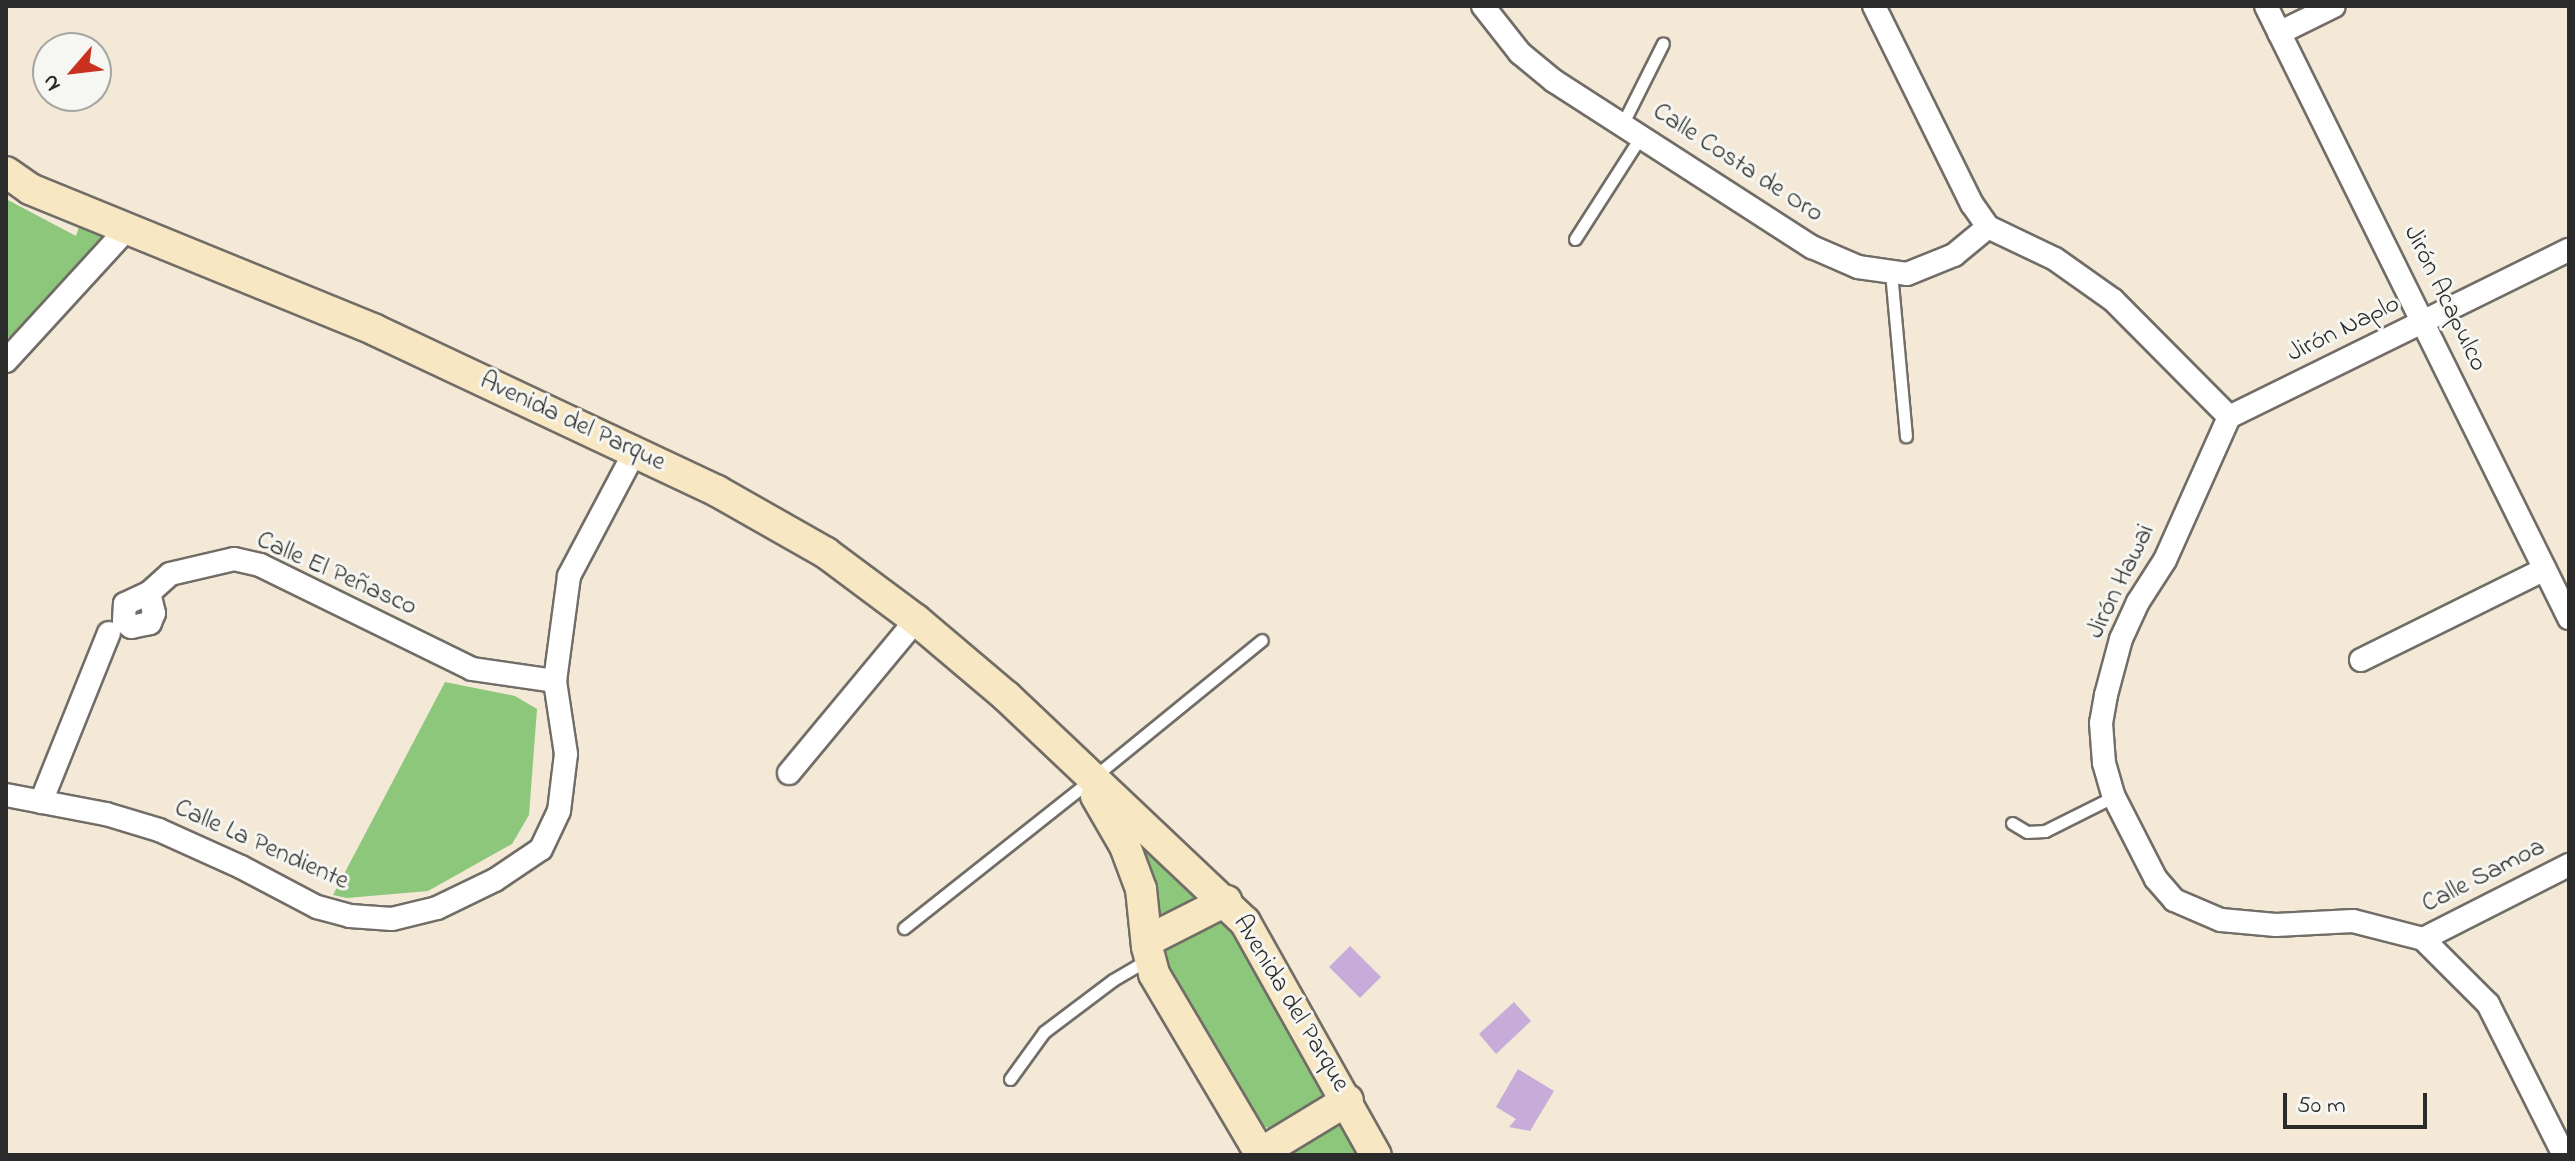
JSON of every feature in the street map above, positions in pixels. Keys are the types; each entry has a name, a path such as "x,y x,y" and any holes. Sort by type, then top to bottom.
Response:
{"street":[{"name":"Calle Costa de Oro","path":"1483,6 1506,39 1533,65 1812,247 1858,267 1907,274 1954,255 1988,227"},
{"path":"1874,6 1972,204 1988,227 2055,259 2113,300 2229,417"},
{"name":"Jirón Acapulco","path":"2266,6 2569,618"},
{"path":"2279,33 2334,6"},
{"name":"Avenida del Parque","path":"6,172 30,189 375,330 717,491 826,553 916,620 1006,696 1087,777 1226,901 1245,922 1348,1100 1376,1155"},
{"path":"6,361 127,229"},
{"name":"Jirón Naplo","path":"2229,417 2569,250"},
{"name":"Jirón Hawai","path":"2229,417 2165,560 2138,602 2121,639 2101,723 2110,798 2156,879 2174,900 2199,913 2246,925 2353,921 2423,939"},
{"name":"Calle La Pendiente","path":"6,795 106,814 159,830 241,867 317,907 350,916 392,919 437,908 495,880 541,849 559,811 566,754 555,681 569,576 634,453"},
{"name":"Calle El Peñasco","path":"41,802 124,621 125,604 149,593 170,574 234,559 260,565 472,669 555,681"},
{"path":"2361,660 2545,569"},
{"path":"789,773 916,620"},
{"name":"Avenida del Parque","path":"1087,777 1125,846 1141,889 1154,974 1254,1143 1267,1153"},
{"name":"Calle Samoa","path":"2423,939 2569,865"},
{"path":"1148,950 1226,901"},
{"path":"2423,939 2488,1004 2564,1155"},
{"path":"1267,1153 1348,1100"}],"lane":[{"path":"1575,239 1632,129 1663,43"},
{"path":"1891,272 1906,436"},
{"path":"904,928 1087,777 1262,640"},
{"path":"2012,823 2027,832 2045,831 2110,798"},
{"path":"1010,1079 1044,1032 1148,950"}],"green space":[{"path":"6,199 76,236 81,221 103,235 104,247 13,340 6,335"},
{"path":"445,682 515,696 537,709 529,815 512,844 428,891 347,898 333,895"},
{"path":"1147,845 1196,888 1202,904 1156,922 1142,848"},
{"path":"1223,919 1232,919 1325,1084 1324,1097 1273,1130 1256,1123 1161,964 1164,949"},
{"path":"1345,1118 1366,1155 1294,1155 1293,1144"}],"building":[{"path":"1350,946 1381,977 1360,998 1329,967"},
{"path":"1514,1002 1531,1021 1496,1054 1479,1034"},
{"path":"1518,1069 1554,1091 1530,1131 1509,1127 1516,1119 1496,1107"}]}
